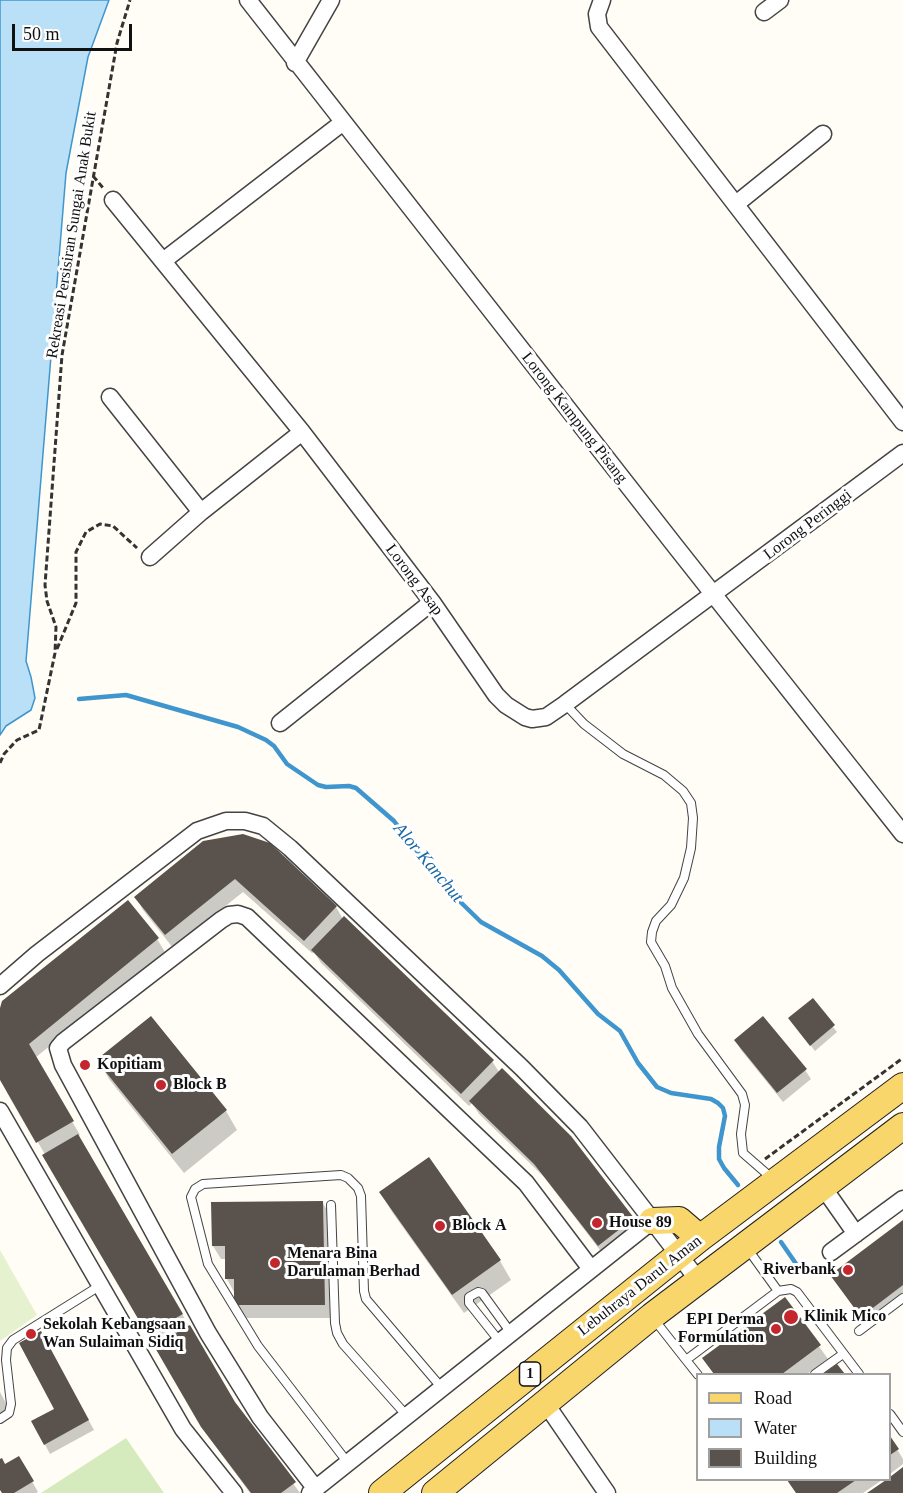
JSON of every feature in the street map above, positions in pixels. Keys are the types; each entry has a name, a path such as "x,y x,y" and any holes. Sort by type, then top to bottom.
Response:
{"main road":[{"name":"Lebuhraya Darul Aman","path":"382,1493 700,1238 766,1174 903,1086"},
{"name":"Lebuhraya Darul Aman","path":"435,1493 652,1316 903,1126"},
{"path":"652,1221 679,1220 700,1238"}],"street":[{"name":"Lorong Kampung Pisang","path":"248,0 713,596 903,834"},
{"path":"295,63 331,0"},
{"path":"602,0 597,14 599,27 903,422"},
{"path":"764,12 780,0"},
{"path":"163,261 342,123"},
{"path":"736,204 823,134"},
{"name":"Lorong Asap","path":"113,200 302,432 432,602 496,695 506,705 525,717 532,719 546,717 713,596"},
{"path":"110,397 201,512"},
{"path":"150,556 201,512 302,432"},
{"name":"Lorong Peringgi","path":"713,596 903,453"},
{"path":"280,723 432,602"},
{"path":"0,986 37,954 197,831 226,821 245,821 263,826 284,842 580,1127 699,1281"},
{"path":"591,1269 526,1183 247,917 238,914 229,915 221,920 58,1048 63,1065 208,1333 260,1417 313,1491 652,1221"},
{"path":"0,1111 183,1429 234,1493"},
{"path":"822,1187 856,1234"},
{"path":"831,1252 903,1199"},
{"path":"546,1404 607,1493"}],"lane":[{"path":"566,704 584,724 623,754 664,775 692,802 691,848 684,878 671,905 656,921 651,942 665,966 672,988 698,1034 742,1094 746,1105 741,1134 743,1153 766,1174"},
{"path":"348,1463 258,1346 208,1264 191,1197 195,1189 203,1184 341,1175 348,1178 358,1188 361,1196 366,1299 441,1387"},
{"path":"331,1205 334,1323 343,1344 407,1416"},
{"path":"745,1245 778,1291"},
{"path":"0,1419 9,1413 12,1404 6,1360 7,1348 13,1340 101,1285"},
{"path":"686,1360 778,1291 791,1289 797,1292 858,1373"},
{"path":"480,1291 506,1337 468,1300 469,1297 480,1291"},
{"path":"859,1331 903,1298"},
{"path":"652,1316 696,1373"},
{"path":"816,1373 843,1354"},
{"path":"891,1415 903,1432"}],"path":[{"name":"Rekreasi Persisiran Sungai Anak Bukit","path":"0,763 4,754 17,740 39,729 55,653 56,627 47,601 45,585 62,355 117,43 130,0"},
{"name":"Rekreasi Persisiran Sungai Anak Bukit","path":"55,653 76,603 76,552 86,532 100,524 113,526 141,552 150,556"},
{"path":"766,1174 903,1058"}],"green space":[{"path":"0,1250 37,1315 0,1341"},
{"path":"126,1438 164,1493 41,1493"}],"water":[{"path":"0,0 109,0 88,57 66,173 26,661 35,698 31,710 6,726 0,735"}],"building":[{"path":"243,834 270,843 337,906 304,941 235,879 165,935 134,897 203,841"},
{"path":"128,900 159,938 29,1044 74,1121 36,1143 0,1080 0,1008 2,1001"},
{"path":"344,916 494,1060 461,1094 311,950"},
{"path":"813,998 835,1025 810,1046 788,1018"},
{"name":"Block B","path":"151,1016 227,1110 172,1154 96,1060"},
{"path":"763,1016 807,1069 777,1093 734,1040"},
{"path":"502,1068 571,1136 634,1218 598,1246 534,1164 469,1101"},
{"path":"78,1134 183,1314 147,1334 42,1155"},
{"name":"Block A","path":"429,1157 501,1260 452,1295 379,1192"},
{"name":"Menara Bina Darulaman Berhad","path":"323,1201 325,1305 234,1305 234,1279 225,1279 225,1246 212,1246 211,1202"},
{"path":"903,1220 903,1285 861,1317 830,1275"},
{"path":"785,1297 821,1345 783,1373 713,1373 702,1358"},
{"path":"190,1325 235,1402 296,1482 281,1493 251,1493 201,1427 154,1346"},
{"path":"41,1331 89,1420 44,1445 31,1421 54,1409 19,1343"},
{"path":"837,1364 844,1373 824,1373"},
{"path":"891,1437 899,1449 891,1454"},
{"path":"19,1456 34,1481 14,1493 2,1493 0,1490 0,1459 2,1458 5,1464"},
{"path":"903,1467 903,1493 867,1493 885,1481 891,1481 891,1476"},
{"path":"788,1481 855,1481 837,1493 796,1493"}],"waterway":[{"name":"Alor Kanchut","path":"79,699 126,695 238,727 266,740 274,746 287,764 318,785 356,788 394,821 443,885 481,922 542,956 559,970 598,1014 620,1031 638,1063 657,1087 671,1093 711,1099 723,1108 725,1116 719,1159 738,1185"},
{"name":"Alor Kanchut","path":"781,1242 801,1271"}],"place":[{"name":"Kopitiam","path":"85,1065"},
{"name":"Block B","path":"161,1085"},
{"name":"House 89","path":"597,1223"},
{"name":"Block A","path":"440,1226"},
{"name":"Menara Bina Darulaman Berhad","path":"275,1263"},
{"name":"Riverbank","path":"848,1270"},
{"name":"Klinik Mico","path":"791,1317"},
{"name":"EPI Derma Formulation","path":"776,1329"},
{"name":"Sekolah Kebangsaan Wan Sulaiman Sidiq","path":"31,1334"}]}
